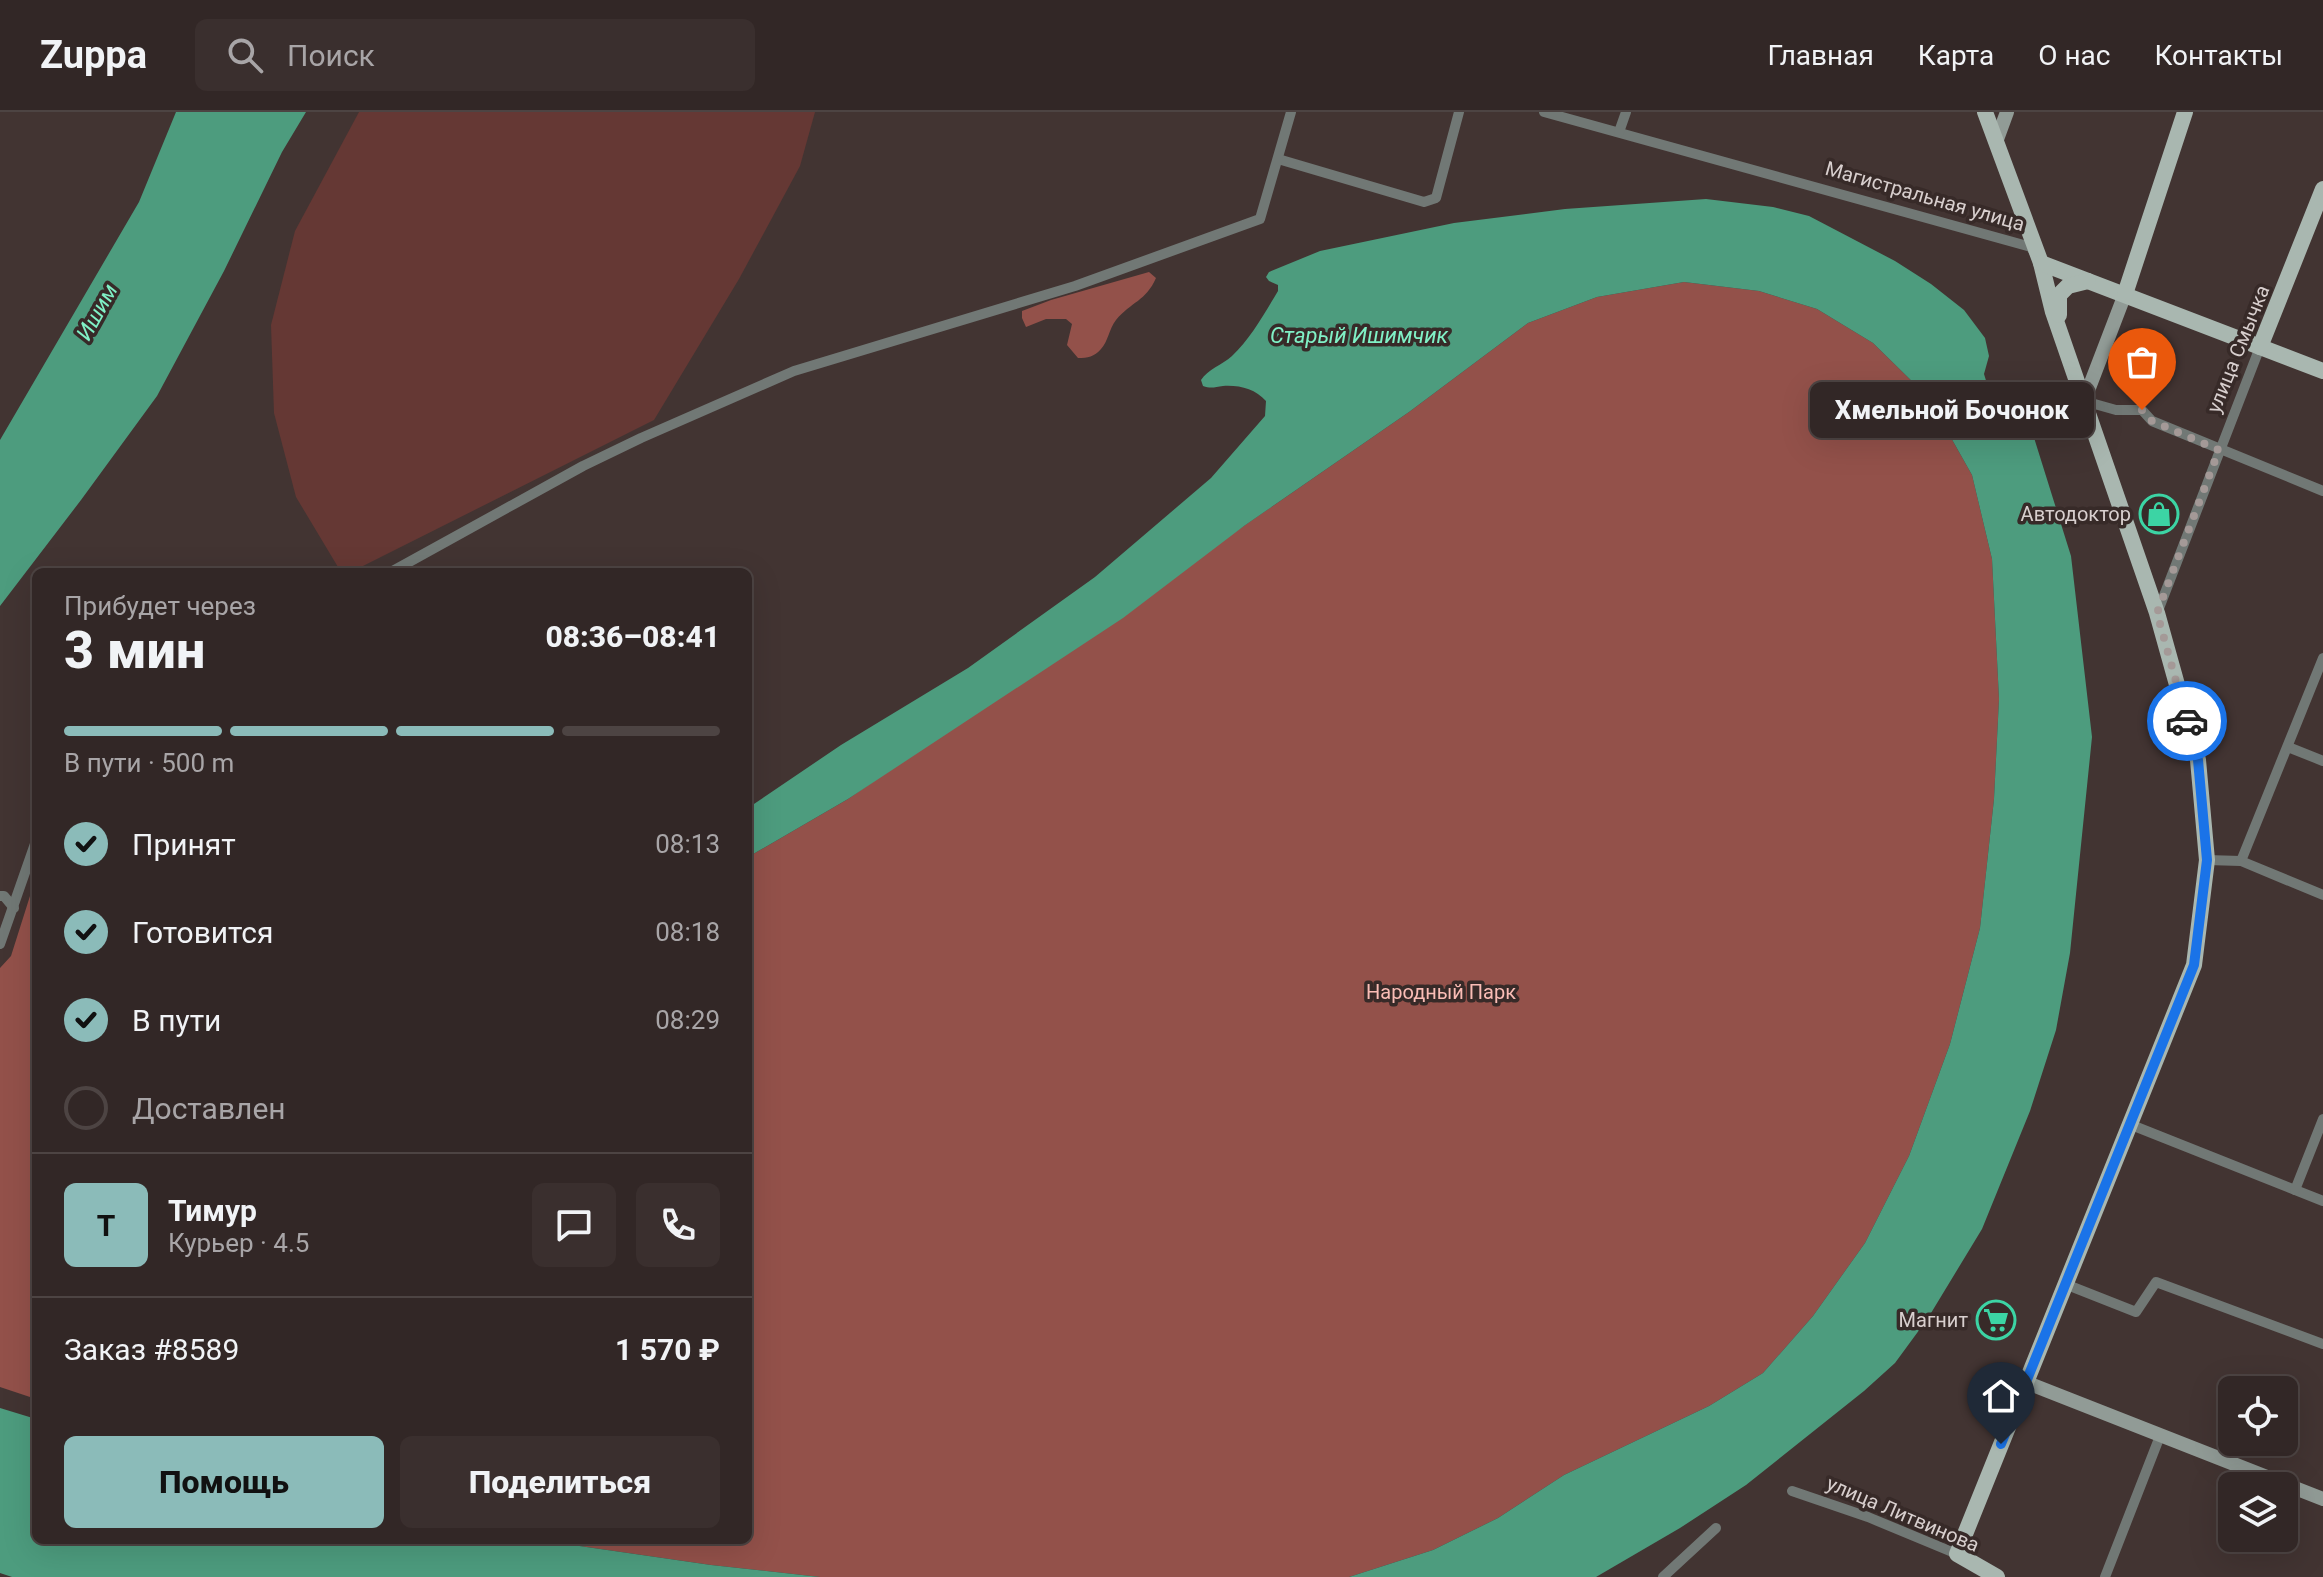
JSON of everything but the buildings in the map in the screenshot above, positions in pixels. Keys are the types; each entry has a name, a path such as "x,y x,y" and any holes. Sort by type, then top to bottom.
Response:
{"main road":[{"path":"1957,1554 2194,965 2207,860 2198,760 2157,613 2058,327 2041,263 1985,112"},
{"path":"1996,142 2007,112"},
{"path":"2084,401 2125,294 2185,112"},
{"name":"улица Смычка","path":"2260,347 2323,189"},
{"name":"Магистральная улица","path":"2041,263 2323,371"},
{"path":"2058,327 2059,295 2068,286 2089,281"},
{"path":"2025,1382 2323,1499"},
{"name":"улица Литвинова","path":"1957,1554 1997,1577"}],"street":[{"path":"398,568 583,466 794,371 1075,286 1260,219 1291,112"},
{"path":"1278,159 1424,202 1436,198 1459,112"},
{"name":"Магистральная улица","path":"1544,112 1566,115 2031,247 2041,263"},
{"path":"1619,132 1626,112"},
{"name":"улица Смычка","path":"2157,613 2260,347"},
{"path":"2084,401 2116,410 2142,410 2152,421 2323,491"},
{"path":"2241,861 2322,663"},
{"path":"2288,747 2323,761"},
{"path":"0,944 32,853"},
{"path":"2207,860 2241,861 2323,895"},
{"path":"0,896 4,896 14,908"},
{"path":"2295,1190 2323,1119"},
{"path":"2129,1124 2323,1201"},
{"path":"2065,1284 2136,1312 2156,1282 2323,1344"},
{"path":"2105,1577 2160,1436"},
{"name":"улица Литвинова","path":"1792,1491 1868,1517 1957,1554"},
{"path":"1663,1577 1716,1528"}],"shaded area":[{"path":"359,112 815,112 800,166 739,279 654,420 359,568 339,568 296,497 274,413 271,325 295,231"}],"green space":[{"path":"1149,272 1156,278 1152,286 1116,320 1103,346 1091,356 1078,358 1067,345 1072,324 1066,319 1046,319 1026,327 1022,318 1022,311 1051,300"},
{"name":"Народный Парк","path":"1684,282 1759,291 1817,309 1873,343 1928,397 1972,475 1992,559 1999,699 1994,799 1980,928 1950,1044 1909,1156 1865,1243 1813,1316 1763,1373 1709,1406 1564,1475 1498,1518 1433,1550 1349,1577 820,1577 566,1544 752,1544 752,855 848,799 1409,412 1528,323 1597,297"},
{"path":"32,890 32,1398 0,1387 0,968 11,956"}],"water":[{"name":"Ишим","path":"176,112 306,112 282,152 224,271 157,396 0,606 0,440 139,202"},
{"name":"Старый Ишимчик","path":"1706,199 1773,207 1809,216 1895,261 1931,284 1964,310 1985,338 1989,356 1984,374 1988,387 1996,395 2018,400 2025,409 2071,556 2092,737 2070,953 2056,1030 2030,1111 1982,1229 1928,1318 1895,1363 1864,1391 1746,1485 1596,1577 1349,1577 1433,1550 1498,1518 1564,1475 1709,1406 1763,1373 1813,1316 1865,1243 1909,1156 1950,1044 1980,928 1994,799 1999,699 1992,559 1972,475 1928,397 1873,343 1817,309 1759,291 1684,282 1597,297 1528,323 1409,412 1244,526 1123,618 848,799 752,855 752,805 841,745 968,668 1095,577 1211,478 1265,416 1266,401 1247,389 1208,387 1203,386 1201,380 1239,349 1262,317 1278,291 1278,285 1266,277 1269,272 1320,251 1454,223 1565,209"},
{"path":"0,1408 32,1418 32,1544 566,1544 820,1577 12,1577 0,1573"}],"way so far":[{"path":"2142,410 2152,421 2219,450 2157,613 2187,721"}],"place":[{"name":"Хмельной Бочонок","path":"2142,410"},
{"name":"Автодоктор","path":"2159,514"},
{"name":"Магнит","path":"1996,1320"}],"route":[{"path":"2001,1444 2194,965 2207,860 2198,760 2187,721"}]}
